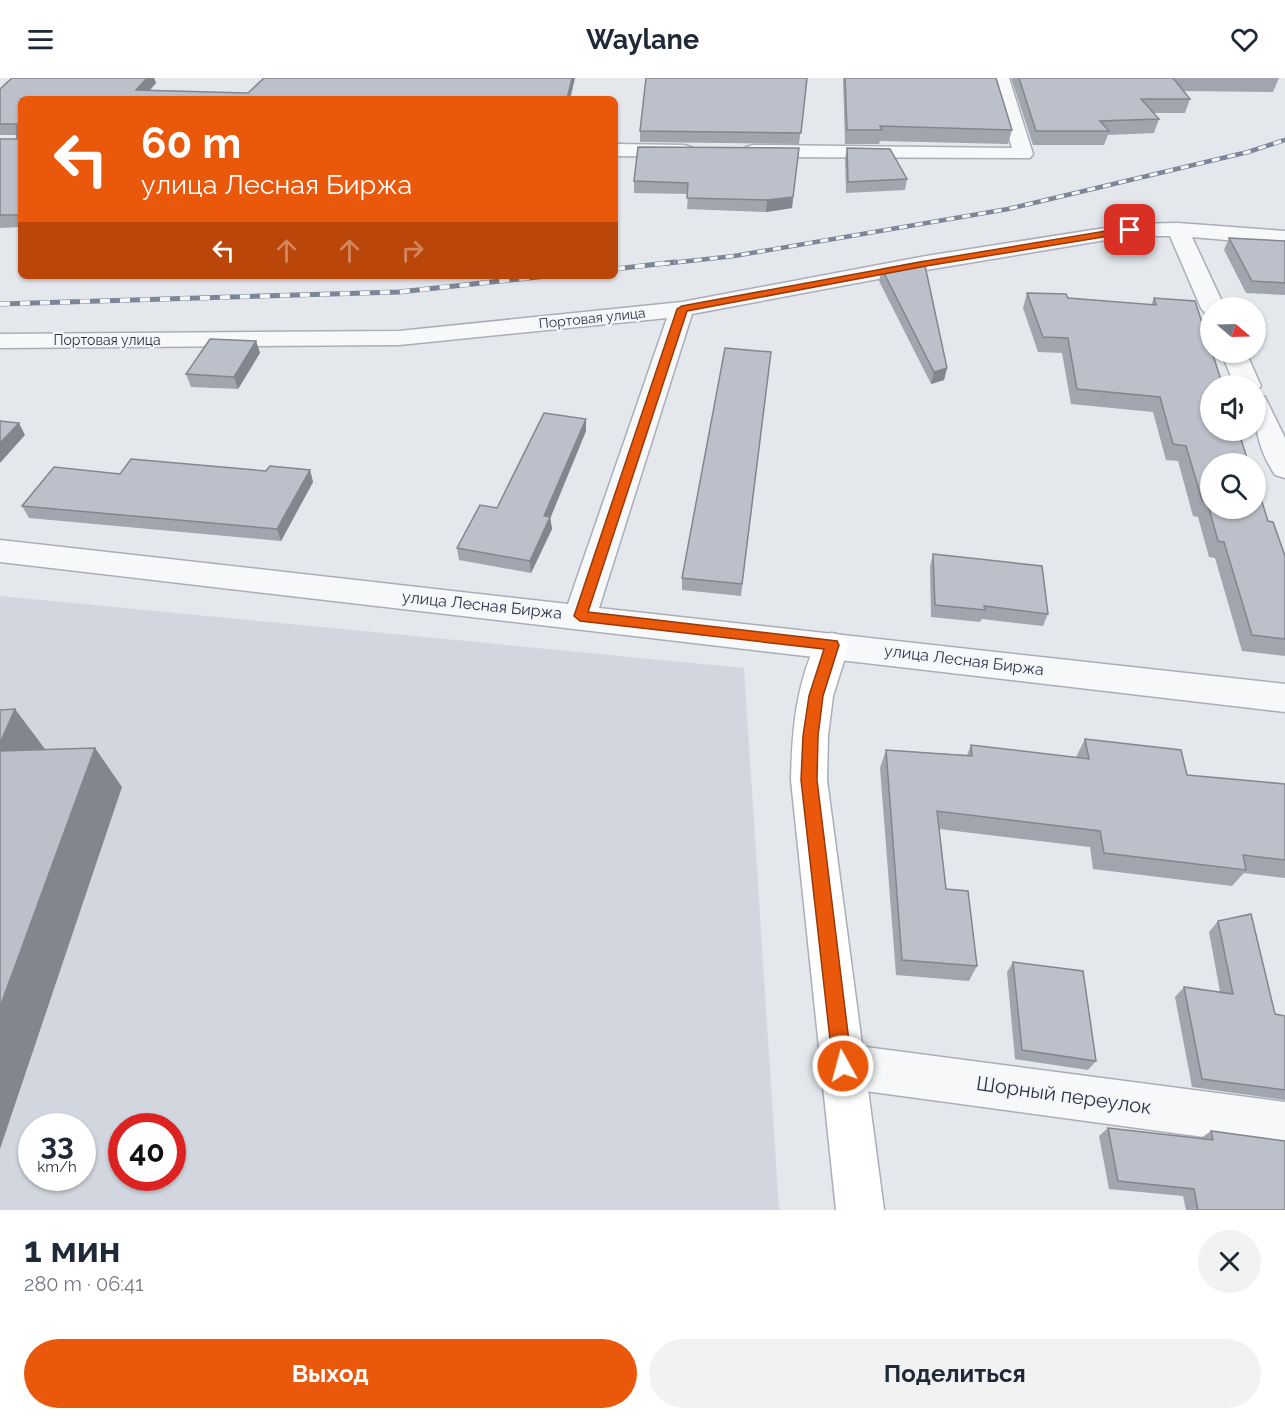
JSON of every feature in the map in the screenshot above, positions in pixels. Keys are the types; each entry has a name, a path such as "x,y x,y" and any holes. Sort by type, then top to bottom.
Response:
{"street":[{"path":"735,151 1023,154 1000,78"},
{"path":"618,150 699,151"},
{"path":"1178,229 1208,297"},
{"name":"Портовая улица","path":"0,341 399,338 682,309 914,266 1130,230 1178,229 1285,238"},
{"path":"580,616 682,309"},
{"path":"1266,426 1285,469"},
{"name":"улица Лесная Биржа","path":"0,551 1285,698"},
{"path":"832,645 816,696 810,736 809,780 860,1210"},
{"name":"Шорный переулок","path":"843,1066 1285,1125"}],"shaded area":[{"path":"0,596 744,668 779,1210 0,1210"}],"building":[{"path":"12,78 147,78 136,90 248,93 264,78 572,78 568,96 18,96 18,215 0,215 0,139 17,139 17,124 0,124 0,89"},
{"path":"646,78 807,78 801,133 640,131"},
{"path":"845,78 996,78 1012,130 880,126 882,130 847,130"},
{"path":"1019,78 1173,78 1190,99 1141,99 1159,119 1100,121 1109,131 1036,131"},
{"path":"638,147 799,148 793,197 767,200 687,198 688,183 634,181"},
{"path":"847,148 890,149 907,179 848,182"},
{"path":"1229,238 1285,241 1285,283 1252,281"},
{"path":"924,261 947,368 934,372 882,269"},
{"path":"1027,293 1066,294 1068,298 1156,305 1154,298 1195,301 1200,316 1200,363 1216,363 1219,375 1200,375 1200,441 1242,441 1245,453 1200,453 1200,493 1186,446 1173,444 1160,397 1077,389 1068,338 1043,337"},
{"path":"210,339 256,341 234,377 186,374"},
{"path":"725,348 771,352 742,584 682,578"},
{"path":"544,413 586,419 544,516 550,517 530,561 457,548 480,505 497,508"},
{"path":"0,421 19,423 0,443"},
{"path":"131,459 266,471 270,466 310,470 277,529 22,506 54,467 120,474"},
{"path":"1266,515 1268,521 1273,522 1285,556 1285,639 1252,635 1224,542 1218,541 1212,519 1266,519"},
{"path":"933,554 1042,566 1048,614 984,606 985,610 935,605"},
{"path":"15,709 0,743 0,710"},
{"path":"1085,739 1181,750 1187,775 1285,784 1285,860 1243,855 1246,870 1104,853 1100,831 937,811 946,889 968,891 977,966 902,960 886,750 972,756 971,745 1089,759"},
{"path":"95,748 0,1007 0,751"},
{"path":"1251,914 1275,1014 1285,1016 1285,1090 1202,1079 1184,987 1233,994 1218,921"},
{"path":"1013,962 1083,971 1096,1061 1022,1050"},
{"path":"1108,1128 1213,1140 1211,1131 1285,1141 1285,1210 1198,1210 1194,1189 1118,1181"}],"railway":[{"path":"662,264 734,256 1008,209 1248,152 1285,140"},
{"path":"618,269 675,262"},
{"path":"0,304 399,292 519,279"}],"route":[{"path":"843,1066 809,780 810,736 816,696 832,645 580,616 682,309 926,264 1130,230"}]}
